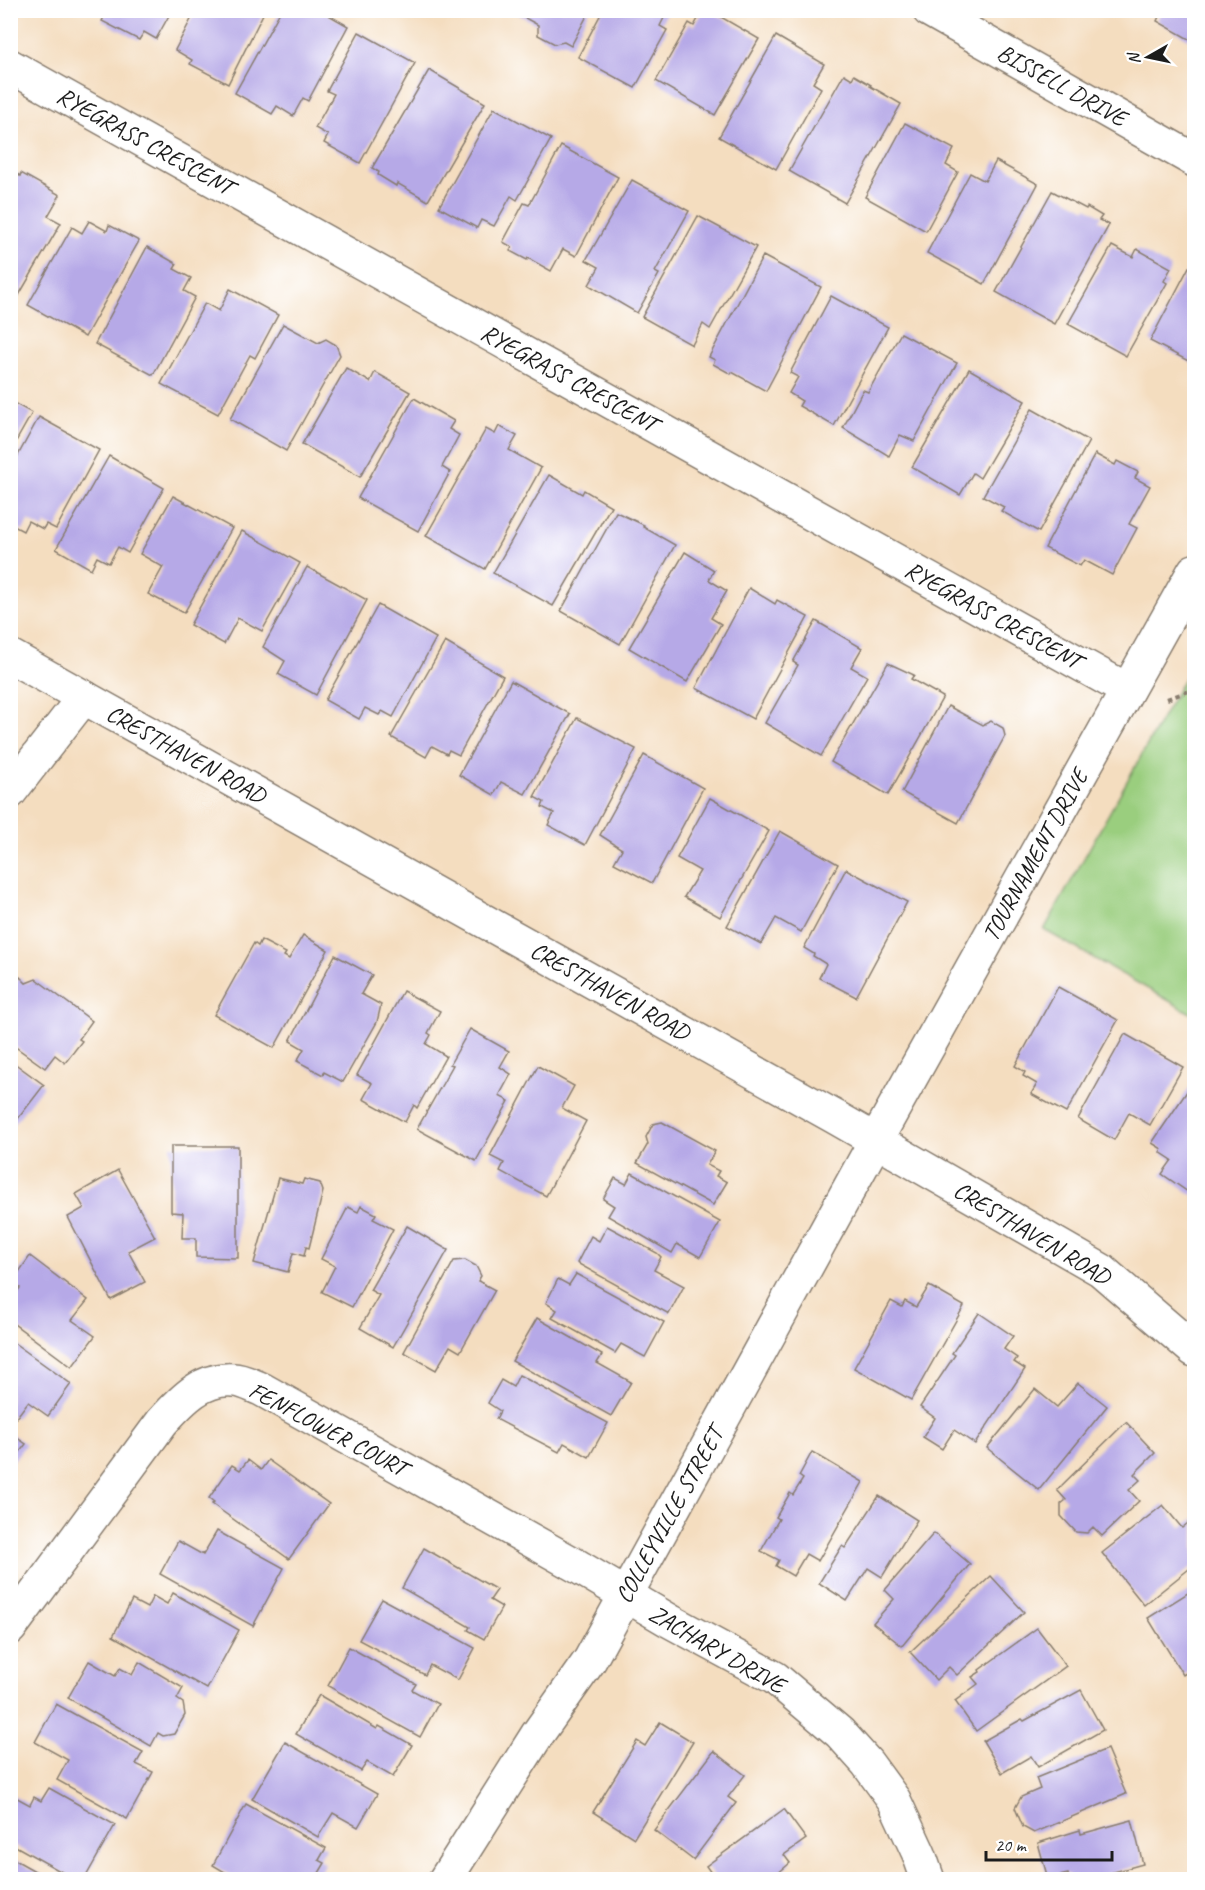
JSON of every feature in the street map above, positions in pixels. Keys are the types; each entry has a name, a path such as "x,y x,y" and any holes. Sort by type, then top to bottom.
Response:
{"street":[{"name":"BISSELL DRIVE","path":"928,10 1194,160"},
{"name":"RYEGRASS CRESCENT","path":"10,66 1127,690"},
{"name":"TOURNAMENT DRIVE","path":"876,1140 1194,571"},
{"name":"CRESTHAVEN ROAD","path":"10,657 876,1140 1101,1270 1194,1350"},
{"path":"10,792 84,697"},
{"name":"COLLEYVILLE STREET","path":"445,1880 537,1735 590,1660 876,1140"},
{"name":"FENFLOWER COURT","path":"10,1628 162,1422 186,1396 209,1383 234,1380 261,1389 567,1560 625,1595"},
{"name":"ZACHARY DRIVE","path":"625,1595 775,1678 840,1733 867,1763 894,1800 919,1854 928,1880"}],"path":[{"path":"1167,699 1194,687"}],"green space":[{"path":"1194,661 1194,1015 1044,930"}],"building":[{"path":"108,10 172,10 156,39 144,32 139,40 102,21"},
{"path":"196,10 265,10 228,84 190,64 192,60 175,50"},
{"path":"281,10 320,10 348,26 308,101 303,98 293,116 277,106 272,114 235,93"},
{"path":"515,10 590,10 571,46 564,42 555,44 538,35 538,25 514,12"},
{"path":"603,10 668,10 660,26 667,30 635,88 578,57"},
{"path":"703,10 709,10 759,39 715,115 656,81 689,23 694,26"},
{"path":"1162,10 1194,10 1194,42 1157,21"},
{"path":"359,32 415,63 360,163 324,143 328,135 315,128 334,94 327,91"},
{"path":"776,36 824,64 813,83 821,88 776,169 719,137"},
{"path":"429,70 485,103 428,201 397,183 396,186 378,175 379,172 372,168"},
{"path":"844,74 852,79 854,75 901,104 845,203 789,171"},
{"path":"494,108 551,139 517,200 511,196 494,226 481,220 477,228 439,207"},
{"path":"905,123 954,149 946,165 958,172 926,231 865,197"},
{"path":"561,146 618,177 576,256 563,249 551,271 510,251 512,247 503,242 524,203 529,205"},
{"path":"996,161 1038,184 984,284 927,253 970,173 985,181"},
{"path":"12,171 20,176 21,173 60,195 48,216 61,223 15,302 10,300"},
{"path":"632,180 689,211 655,272 659,274 637,313 589,285 599,267 586,260"},
{"path":"1052,191 1086,209 1087,207 1102,216 1099,220 1109,225 1054,324 996,292"},
{"path":"698,216 756,247 710,329 703,324 692,345 642,317"},
{"path":"89,221 107,231 109,225 139,241 85,337 28,305 72,227 82,233"},
{"path":"1112,246 1133,257 1137,249 1171,268 1164,281 1167,283 1126,356 1068,324"},
{"path":"147,247 177,264 174,269 191,278 184,291 195,297 153,375 95,344"},
{"path":"763,256 821,287 766,391 713,364 715,360 709,357"},
{"path":"1189,267 1194,269 1194,364 1150,341"},
{"path":"230,289 278,315 255,358 250,355 218,414 161,384 205,303 219,311"},
{"path":"831,296 888,327 834,426 799,406 802,401 789,393 798,377 790,373"},
{"path":"283,324 318,343 326,339 336,345 340,355 286,451 230,419"},
{"path":"901,333 957,363 914,441 900,435 889,456 843,428 863,390 868,392"},
{"path":"346,368 370,382 375,372 410,392 360,477 302,444"},
{"path":"969,369 1025,401 980,478 973,473 960,495 912,467"},
{"path":"414,398 454,421 449,429 459,435 442,467 450,472 418,531 358,498"},
{"path":"10,401 32,413 10,452"},
{"path":"1032,409 1089,441 1039,532 1001,511 1004,507 983,496"},
{"path":"39,417 99,450 56,529 46,524 43,529 28,521 23,531 10,524 10,470"},
{"path":"499,426 517,436 509,450 541,468 485,569 426,536 486,429 495,434"},
{"path":"1095,454 1115,465 1117,461 1138,472 1135,478 1150,486 1129,524 1137,528 1112,575 1084,560 1080,566 1045,548"},
{"path":"109,456 164,488 128,553 118,547 109,563 97,557 91,569 56,549"},
{"path":"549,475 582,494 584,490 611,506 553,606 493,573"},
{"path":"173,496 232,528 184,613 148,594 163,567 140,554"},
{"path":"616,512 644,525 643,527 675,545 620,644 561,611"},
{"path":"242,531 300,563 262,631 238,618 224,644 190,625"},
{"path":"685,552 714,570 709,580 727,591 711,618 721,624 687,682 629,648"},
{"path":"307,567 367,600 316,695 278,674 285,661 263,647"},
{"path":"749,588 775,604 777,600 808,617 753,719 696,688"},
{"path":"378,605 436,638 393,717 382,711 379,715 365,708 359,719 325,700"},
{"path":"816,621 862,648 851,667 867,676 821,756 765,723 798,665 793,662"},
{"path":"445,642 503,676 459,755 449,750 447,754 432,746 426,757 391,737"},
{"path":"888,663 914,675 911,679 943,697 888,795 831,762"},
{"path":"511,681 570,714 525,794 501,782 494,795 459,775"},
{"path":"948,706 983,725 991,721 1003,728 1005,736 958,823 902,792"},
{"path":"577,718 636,749 585,845 548,825 554,813 542,807 544,802 534,797"},
{"path":"644,755 703,788 652,883 614,863 622,849 600,835"},
{"path":"710,798 769,831 720,917 684,897 700,871 677,858"},
{"path":"780,831 838,864 801,932 776,918 761,944 727,926"},
{"path":"846,869 907,902 856,997 819,978 826,964 804,948"},
{"path":"303,935 328,950 274,1048 214,1015 254,943 258,946 261,940 286,953 284,956 289,959"},
{"path":"335,955 372,975 361,994 381,1005 377,1022 343,1082 324,1072 323,1075 297,1061 304,1049 290,1041"},
{"path":"20,977 26,983 36,979 92,1021 79,1039 82,1041 65,1063 55,1055 45,1068 10,1043 10,990"},
{"path":"1058,987 1118,1020 1066,1113 1031,1094 1037,1084 1023,1076 1025,1072 1015,1066"},
{"path":"403,991 440,1011 428,1033 431,1035 426,1044 446,1056 417,1108 414,1105 405,1122 363,1099 372,1083 357,1075"},
{"path":"470,1029 509,1051 500,1067 511,1074 499,1096 509,1101 476,1161 417,1129 453,1065 450,1064"},
{"path":"1125,1034 1183,1067 1150,1125 1129,1113 1114,1140 1078,1119"},
{"path":"10,1060 44,1085 10,1129"},
{"path":"538,1066 574,1086 562,1108 586,1121 546,1196 500,1171 504,1163 490,1156"},
{"path":"1194,1081 1194,1196 1162,1174 1172,1160 1160,1152 1162,1149 1152,1143"},
{"path":"662,1122 715,1151 707,1165 719,1171 716,1176 727,1182 713,1205 637,1163 648,1144 646,1137 653,1124"},
{"path":"171,1146 238,1146 238,1258 196,1257 196,1238 182,1238 183,1213 171,1212"},
{"path":"118,1170 155,1237 128,1251 145,1282 111,1300 68,1217 84,1208 76,1194"},
{"path":"632,1173 720,1222 700,1257 677,1244 672,1253 608,1216 614,1206 603,1199 615,1178 626,1184"},
{"path":"278,1178 302,1184 304,1179 320,1183 323,1191 309,1248 306,1247 304,1256 293,1253 288,1272 254,1263"},
{"path":"361,1206 376,1214 373,1219 393,1229 352,1307 322,1292 335,1266 321,1259 348,1207 358,1212"},
{"path":"407,1226 448,1250 393,1347 360,1328 379,1295 370,1290"},
{"path":"607,1226 657,1253 661,1257 654,1270 684,1286 669,1314 577,1263 591,1236 599,1241"},
{"path":"30,1256 88,1300 72,1320 95,1336 72,1367 10,1321 10,1301 20,1288 12,1282"},
{"path":"465,1260 476,1266 481,1276 478,1281 495,1290 460,1352 450,1346 436,1370 404,1352 454,1261"},
{"path":"576,1274 664,1322 645,1357 621,1344 615,1353 552,1318 557,1310 546,1303 558,1279 569,1285"},
{"path":"929,1286 964,1306 911,1400 854,1368 891,1301 902,1307 905,1301 916,1307"},
{"path":"979,1313 1013,1336 1004,1349 1017,1358 1014,1362 1025,1369 975,1444 954,1430 942,1449 923,1437 935,1418 920,1407 955,1355 952,1353"},
{"path":"537,1318 602,1355 597,1363 631,1382 611,1416 512,1361"},
{"path":"10,1340 71,1384 48,1416 28,1402 16,1418 10,1414"},
{"path":"519,1375 608,1423 589,1457 564,1443 559,1452 496,1419 500,1411 488,1403 501,1380 513,1387"},
{"path":"1078,1383 1107,1406 1039,1490 987,1448 1035,1389 1057,1407"},
{"path":"1126,1422 1155,1453 1134,1474 1140,1480 1129,1490 1139,1501 1102,1536 1093,1527 1087,1533 1076,1532 1061,1516 1061,1504 1066,1500 1057,1490"},
{"path":"10,1433 26,1444 10,1465"},
{"path":"812,1452 863,1482 818,1561 806,1554 793,1576 776,1566 779,1560 761,1551 790,1493 793,1495 803,1479 799,1476"},
{"path":"248,1460 261,1470 268,1460 329,1504 289,1559 212,1504 214,1502 209,1498 232,1465 240,1470"},
{"path":"879,1496 917,1520 882,1577 868,1568 847,1601 819,1583 842,1546 845,1548"},
{"path":"1163,1505 1182,1528 1194,1518 1194,1565 1144,1605 1102,1553"},
{"path":"217,1531 284,1568 253,1626 160,1574 178,1541 203,1555"},
{"path":"934,1533 970,1564 902,1646 873,1623 894,1599 885,1590"},
{"path":"424,1548 497,1590 490,1600 502,1607 484,1639 468,1630 470,1627 402,1588"},
{"path":"991,1576 1024,1612 957,1675 949,1667 936,1680 910,1652"},
{"path":"1194,1589 1194,1668 1183,1675 1148,1618"},
{"path":"173,1593 239,1630 207,1689 113,1636 132,1600 147,1608 153,1596 167,1604"},
{"path":"382,1599 475,1648 458,1680 430,1665 425,1675 359,1640"},
{"path":"1037,1628 1066,1666 976,1731 955,1701 978,1684 972,1677 980,1672 979,1670"},
{"path":"349,1647 416,1684 412,1690 438,1704 420,1737 328,1686"},
{"path":"89,1661 115,1676 120,1668 132,1675 139,1662 183,1688 177,1699 183,1703 185,1715 174,1734 163,1736 158,1733 151,1746 68,1698"},
{"path":"1081,1690 1103,1730 1038,1767 1031,1756 1002,1773 983,1741"},
{"path":"319,1695 377,1729 379,1726 412,1745 393,1777 367,1762 361,1771 296,1734"},
{"path":"56,1704 143,1752 136,1764 153,1772 127,1819 57,1780 68,1760 35,1742"},
{"path":"660,1722 693,1742 634,1838 593,1812 637,1741 645,1746"},
{"path":"285,1742 377,1794 358,1827 333,1813 318,1837 252,1799"},
{"path":"1107,1749 1126,1794 1034,1833 1023,1827 1015,1808 1021,1797 1040,1789 1036,1778"},
{"path":"714,1751 745,1775 728,1797 736,1803 693,1860 654,1830"},
{"path":"49,1788 115,1825 84,1880 76,1880 10,1843 10,1794 30,1805 34,1797 41,1801"},
{"path":"246,1804 326,1848 319,1860 325,1863 316,1878 320,1880 238,1880 213,1865"},
{"path":"784,1809 806,1839 784,1855 790,1863 770,1880 716,1880 706,1866"},
{"path":"1132,1820 1143,1864 1085,1880 1069,1880 1068,1874 1048,1879 1038,1843 1080,1830 1081,1834"},
{"path":"10,1857 51,1880 10,1880"}]}
